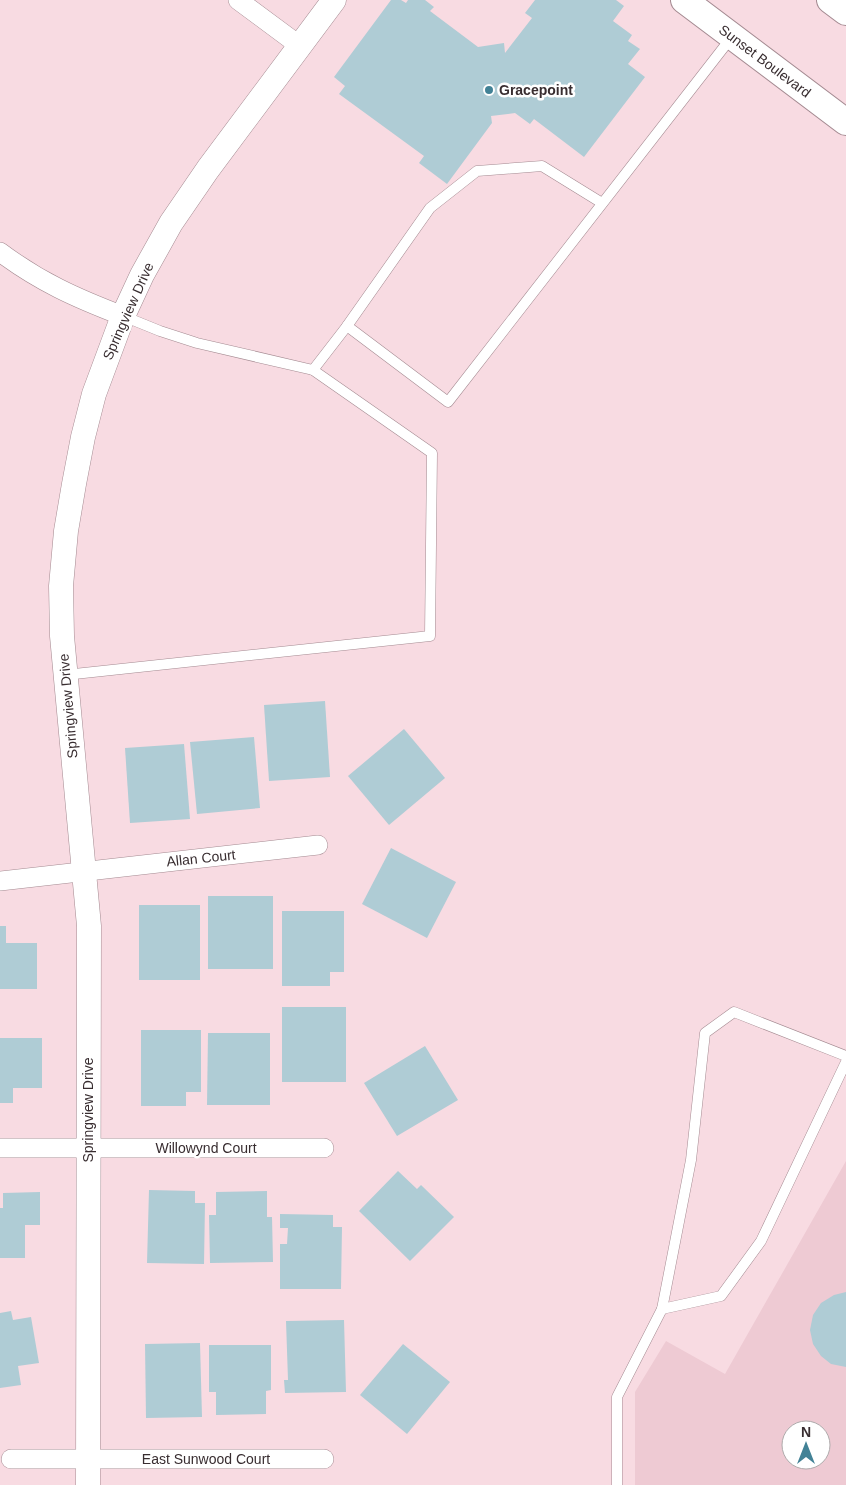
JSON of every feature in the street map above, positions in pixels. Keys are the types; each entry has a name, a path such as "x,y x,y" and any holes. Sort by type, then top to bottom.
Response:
{"main road":[{"name":"Sunset Boulevard","path":"684,0 846,122"},
{"path":"830,0 846,12"}],"street":[{"path":"238,0 300,46"},
{"name":"Springview Drive","path":"88,1485 89,926 62,636 61,586 66,531 83,437 94,394 123,316 142,275 171,223 208,169 334,0"},
{"path":"0,252 26,271 58,289 123,316"},
{"name":"Allan Court","path":"0,881 318,845"},
{"name":"Willowynd Court","path":"0,1148 324,1148"},
{"name":"East Sunwood Court","path":"11,1459 324,1459"}],"lane":[{"path":"348,326 448,402 732,37"},
{"path":"313,370 348,326 430,208 478,171 542,166 602,203"},
{"path":"65,675 430,636 432,453 313,370 198,343 160,331 123,316"},
{"path":"617,1485 617,1396 662,1309 690,1160 705,1033 734,1012 846,1056"},
{"path":"662,1309 721,1296 762,1241 846,1062"}],"shaded area":[{"path":"846,1161 846,1485 635,1485 635,1392 666,1341 725,1374"}],"building":[{"name":"Gracepoint","path":"391,0 401,0 406,3 408,0 425,0 434,7 430,11 478,47 504,43 505,53 532,18 525,13 535,0 616,0 624,6 613,21 632,35 628,41 640,49 628,64 645,77 584,157 534,119 530,124 515,113 491,116 492,123 447,184 419,163 424,156 339,94 345,86 334,77"},
{"path":"325,701 330,777 269,781 264,705"},
{"path":"404,729 445,778 389,825 348,776"},
{"path":"254,737 260,808 197,814 190,742"},
{"path":"184,744 190,819 130,823 125,748"},
{"path":"391,848 456,882 427,938 362,904"},
{"path":"208,896 273,896 273,969 208,969"},
{"path":"139,905 200,905 200,980 139,980"},
{"path":"282,911 344,911 344,972 330,972 330,986 282,986"},
{"path":"0,926 6,926 6,943 37,943 37,989 0,989"},
{"path":"282,1007 346,1007 346,1082 282,1082"},
{"path":"141,1030 201,1030 201,1092 186,1092 186,1106 141,1106"},
{"path":"208,1033 270,1033 270,1105 207,1105"},
{"path":"0,1038 42,1038 42,1088 13,1088 13,1103 0,1103"},
{"path":"425,1046 458,1100 397,1136 364,1083"},
{"path":"398,1171 417,1189 421,1185 454,1217 410,1261 359,1211"},
{"path":"149,1190 195,1191 195,1203 205,1203 204,1264 147,1263"},
{"path":"267,1191 267,1217 272,1217 273,1262 210,1263 209,1215 216,1215 216,1192"},
{"path":"40,1192 40,1225 25,1225 25,1258 0,1258 0,1208 3,1208 3,1193"},
{"path":"280,1214 333,1215 333,1227 342,1227 341,1289 280,1289 280,1244 287,1244 288,1228 280,1228"},
{"path":"846,1292 846,1367 831,1364 821,1356 813,1344 810,1330 813,1315 821,1303 834,1295"},
{"path":"11,1311 13,1320 31,1317 39,1363 18,1366 21,1385 0,1388 0,1313"},
{"path":"344,1320 346,1392 285,1393 284,1380 288,1380 286,1321"},
{"path":"200,1343 202,1417 146,1418 145,1344"},
{"path":"403,1344 450,1382 407,1434 360,1395"},
{"path":"209,1345 271,1345 271,1390 266,1391 266,1414 216,1415 216,1392 209,1392"}],"place":[{"name":"Gracepoint","path":"489,90"}]}
